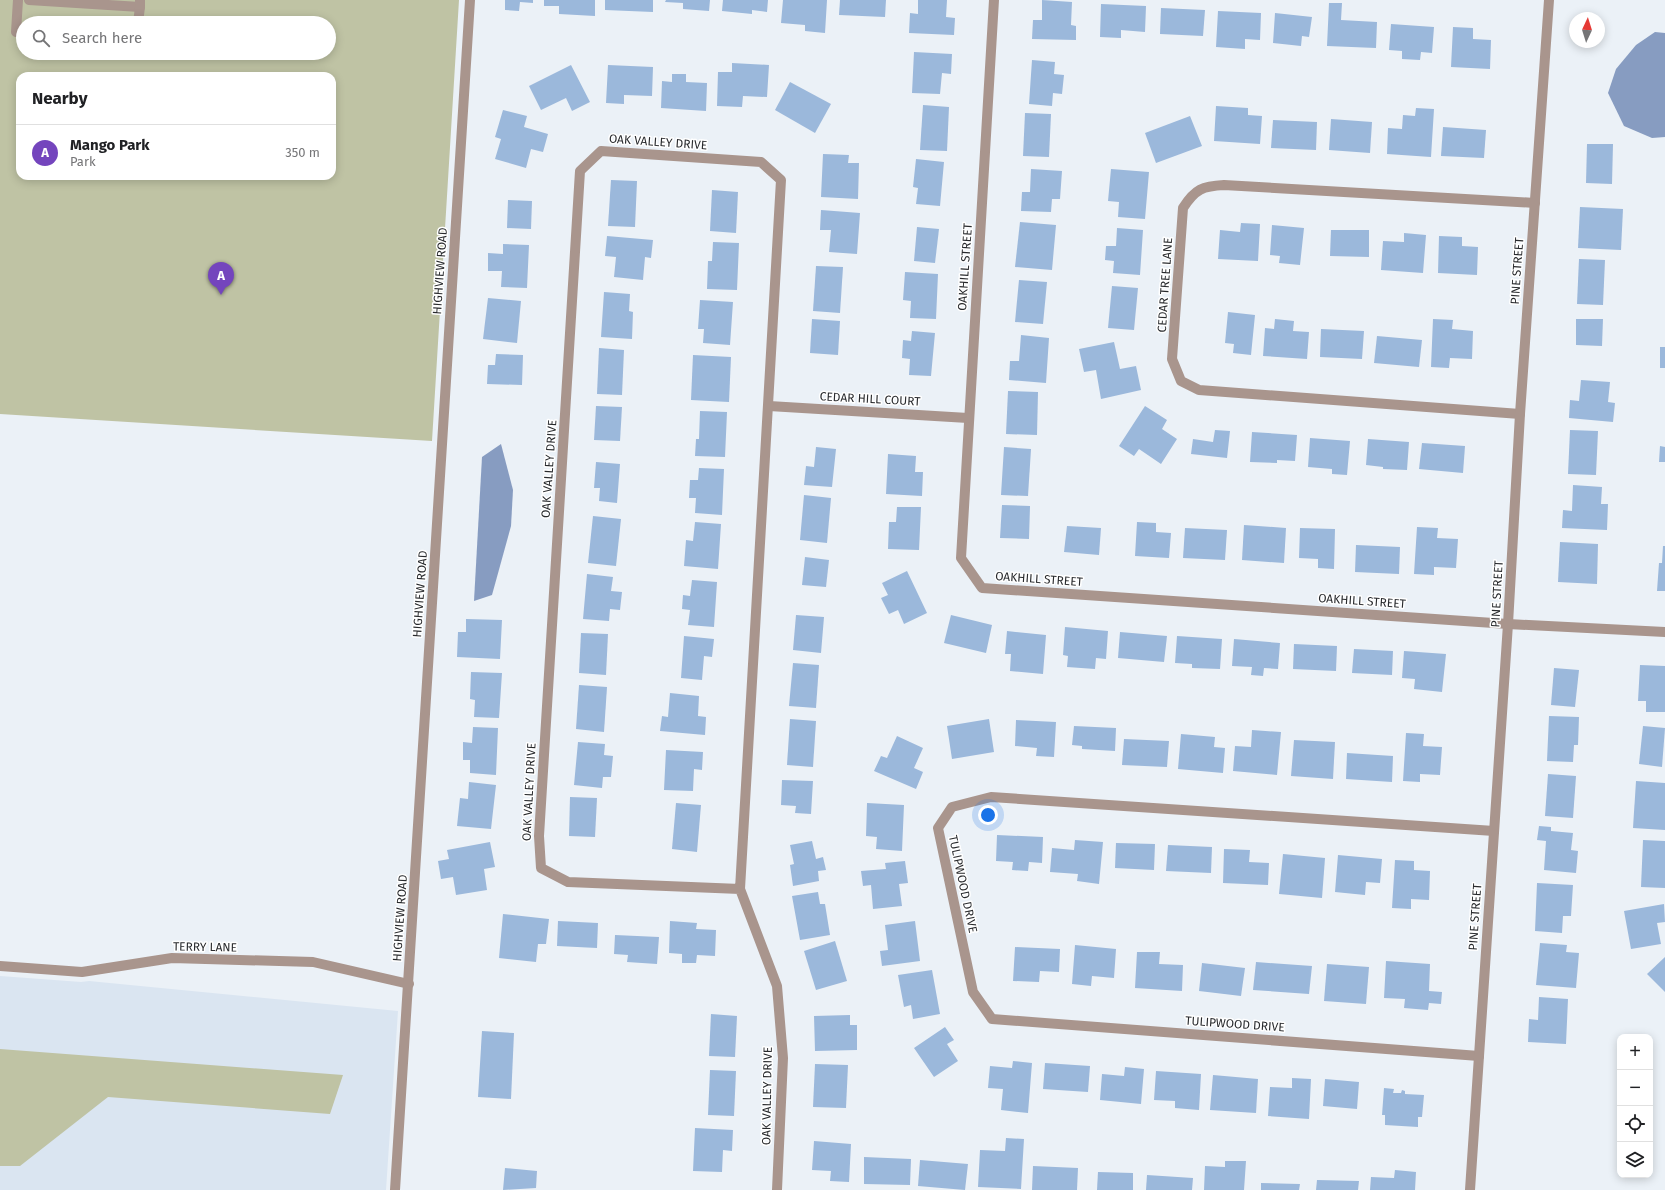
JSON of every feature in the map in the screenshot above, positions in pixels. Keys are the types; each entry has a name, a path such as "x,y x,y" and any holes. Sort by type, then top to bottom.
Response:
{"street":[{"path":"17,16 18,0"},
{"path":"29,0 140,4 139,16"},
{"name":"HIGHVIEW ROAD","path":"395,1190 470,0"},
{"name":"OAKHILL STREET","path":"994,0 968,418 961,558 982,588 1508,624 1665,632"},
{"name":"PINE STREET","path":"1470,1190 1508,624 1534,203 1549,0"},
{"name":"OAK VALLEY DRIVE","path":"740,889 568,882 541,868 539,836 580,171 601,151 761,162 781,180 740,889 777,986 783,1058 777,1190"},
{"name":"CEDAR TREE LANE","path":"1520,414 1199,390 1181,381 1172,359 1183,208 1190,196 1206,186 1232,186 1534,203"},
{"name":"CEDAR HILL COURT","path":"769,406 968,418"},
{"name":"TULIPWOOD DRIVE","path":"1478,1056 992,1019 973,992 938,828 952,807 991,797 1494,831"},
{"name":"TERRY LANE","path":"0,966 82,972 172,958 313,962 409,984"}],"shaded area":[{"path":"0,976 81,982 89,981 398,1011 386,1190 0,1190"}],"green space":[{"path":"0,0 459,0 432,441 0,414"},
{"path":"0,1049 343,1075 330,1114 108,1097 20,1166 0,1166"}],"water":[{"path":"1655,32 1665,33 1665,137 1652,138 1624,126 1608,93 1616,69 1636,45"},
{"path":"501,444 513,490 511,526 492,595 474,601 482,457"}],"building":[{"path":"505,0 533,0 533,3 520,2 519,11 505,10"},
{"path":"544,0 595,0 595,16 559,14 559,6 544,6"},
{"path":"605,0 653,0 653,12 605,10"},
{"path":"666,0 710,0 709,11 683,9 683,3 665,2"},
{"path":"723,0 768,0 767,12 752,10 752,14 722,11"},
{"path":"783,0 827,0 825,33 805,31 805,25 781,23"},
{"path":"840,0 886,0 885,17 839,15"},
{"path":"918,0 947,0 946,17 955,18 954,35 909,33 910,13 918,14"},
{"path":"1042,0 1072,2 1071,25 1076,26 1076,40 1032,39 1033,20 1042,20"},
{"path":"1329,3 1342,3 1341,20 1377,22 1376,48 1327,46"},
{"path":"1101,4 1146,6 1145,32 1121,30 1121,38 1100,37"},
{"path":"1161,8 1205,10 1203,36 1160,34"},
{"path":"1218,11 1261,13 1260,40 1245,39 1245,49 1216,47"},
{"path":"1275,13 1312,17 1309,37 1302,36 1301,46 1273,43"},
{"path":"1391,24 1434,27 1432,53 1421,52 1420,60 1402,59 1402,51 1389,50"},
{"path":"1453,27 1473,28 1473,39 1491,40 1490,69 1451,67"},
{"path":"914,52 952,54 951,74 942,73 940,94 912,93"},
{"path":"1032,60 1055,62 1054,74 1064,75 1062,94 1053,93 1052,106 1029,104"},
{"path":"732,63 769,65 767,97 743,96 742,107 717,106 718,72 732,72"},
{"path":"571,65 590,102 572,111 566,98 541,110 529,86"},
{"path":"608,65 653,67 652,96 624,95 624,104 606,103"},
{"path":"672,74 686,74 686,82 707,83 706,111 661,108 662,81 672,82"},
{"path":"790,82 831,104 815,133 775,110"},
{"path":"923,105 949,107 947,151 920,150"},
{"path":"1216,106 1248,108 1248,115 1262,116 1260,144 1214,141"},
{"path":"1416,108 1434,109 1431,157 1387,154 1388,128 1402,129 1403,115 1415,116"},
{"path":"503,110 527,116 524,127 548,134 543,152 531,149 526,168 495,159 501,139 495,137"},
{"path":"1025,113 1051,114 1049,157 1023,156"},
{"path":"1190,116 1202,146 1156,163 1145,133"},
{"path":"1331,119 1372,122 1370,153 1329,150"},
{"path":"1273,120 1317,122 1316,150 1271,148"},
{"path":"1443,127 1486,130 1484,158 1441,156"},
{"path":"1587,144 1613,144 1612,184 1586,183"},
{"path":"823,154 849,155 848,163 859,163 858,199 821,197"},
{"path":"916,159 944,162 940,206 916,204 918,188 913,187"},
{"path":"1031,169 1062,171 1060,199 1052,199 1051,212 1021,211 1022,192 1030,192"},
{"path":"1111,169 1149,172 1145,219 1118,217 1119,202 1108,201"},
{"path":"611,180 637,181 635,227 608,226"},
{"path":"712,190 738,192 736,233 710,231"},
{"path":"508,200 532,201 531,229 507,228"},
{"path":"1580,207 1623,209 1621,250 1578,248"},
{"path":"821,210 860,213 857,254 829,252 831,230 820,230"},
{"path":"1020,222 1056,225 1052,270 1015,267"},
{"path":"1241,223 1260,224 1258,261 1218,259 1220,230 1240,232"},
{"path":"1272,225 1304,228 1300,265 1279,263 1280,256 1270,255"},
{"path":"917,227 939,229 935,263 914,261"},
{"path":"1117,228 1143,230 1140,275 1113,273 1114,261 1105,260 1106,246 1116,246"},
{"path":"1331,230 1369,230 1369,257 1330,256"},
{"path":"1404,233 1426,235 1423,273 1381,270 1383,241 1404,242"},
{"path":"607,236 653,240 651,258 645,257 643,280 614,277 616,257 605,256"},
{"path":"1439,236 1462,237 1462,246 1478,247 1477,275 1438,273"},
{"path":"713,242 739,243 737,290 707,289 708,261 712,261"},
{"path":"503,244 529,245 527,288 501,287 502,271 488,271 488,253 503,254"},
{"path":"1579,259 1605,260 1603,305 1577,304"},
{"path":"816,266 843,267 840,313 813,311"},
{"path":"905,272 938,274 936,319 910,318 911,301 903,300"},
{"path":"1019,280 1047,282 1043,324 1015,322"},
{"path":"1112,286 1138,288 1134,330 1108,328"},
{"path":"604,292 630,294 629,311 633,312 632,339 601,337"},
{"path":"488,298 521,301 517,343 483,339"},
{"path":"700,300 733,302 730,345 703,343 704,329 698,329"},
{"path":"1228,312 1255,315 1251,355 1233,353 1234,344 1225,343"},
{"path":"812,319 840,321 838,355 810,353"},
{"path":"1275,319 1294,321 1293,331 1309,332 1307,359 1263,356 1265,328 1274,329"},
{"path":"1433,319 1453,320 1452,329 1473,331 1472,359 1450,358 1449,368 1431,367"},
{"path":"1576,319 1603,319 1602,346 1576,345"},
{"path":"1321,329 1364,331 1362,359 1320,357"},
{"path":"912,331 935,333 931,376 909,375 910,359 902,358 903,340 911,341"},
{"path":"1021,335 1049,338 1046,383 1009,380 1010,361 1019,361"},
{"path":"1377,336 1422,340 1419,367 1374,363"},
{"path":"1114,342 1120,369 1136,366 1141,390 1101,399 1096,370 1084,372 1079,349"},
{"path":"1660,347 1665,347 1665,368 1660,368"},
{"path":"599,348 624,350 622,395 597,394"},
{"path":"496,354 523,355 522,385 487,384 488,365 495,365"},
{"path":"693,355 731,357 729,402 691,400"},
{"path":"1581,380 1610,382 1608,402 1615,403 1613,422 1569,418 1570,400 1579,401"},
{"path":"1008,391 1038,392 1037,435 1006,434"},
{"path":"596,406 622,407 620,441 594,440"},
{"path":"1145,406 1167,420 1162,429 1177,439 1161,464 1139,449 1134,456 1119,446"},
{"path":"700,411 727,412 725,457 695,456 696,439 699,439"},
{"path":"1215,430 1230,431 1227,458 1191,454 1193,439 1213,442"},
{"path":"1570,430 1598,431 1596,475 1568,474"},
{"path":"1252,432 1297,435 1295,461 1277,460 1277,463 1250,462"},
{"path":"1310,438 1350,441 1347,475 1332,474 1332,469 1308,467"},
{"path":"1368,439 1409,442 1407,470 1383,469 1383,467 1366,465"},
{"path":"1422,443 1465,446 1463,473 1419,469"},
{"path":"1660,446 1665,447 1665,462 1659,462"},
{"path":"816,447 836,449 832,487 804,485 806,466 814,467"},
{"path":"1004,447 1031,449 1028,496 1001,495"},
{"path":"888,454 916,456 915,472 923,472 922,496 886,494"},
{"path":"596,462 620,464 617,503 599,501 600,488 594,488"},
{"path":"699,468 724,469 722,515 695,513 696,498 689,498 690,480 698,480"},
{"path":"1573,485 1602,487 1601,504 1608,504 1607,530 1562,528 1563,510 1572,511"},
{"path":"804,495 831,498 827,543 800,540"},
{"path":"1002,505 1030,506 1029,539 1000,538"},
{"path":"897,507 921,507 919,550 888,549 889,522 896,522"},
{"path":"593,516 621,519 616,566 588,563"},
{"path":"695,522 721,524 718,569 684,566 686,540 693,541"},
{"path":"1137,522 1156,523 1156,532 1171,533 1169,558 1135,556"},
{"path":"1244,525 1286,528 1284,563 1242,560"},
{"path":"1067,526 1101,528 1099,555 1064,552"},
{"path":"1417,527 1438,528 1437,538 1458,539 1456,568 1434,567 1434,575 1414,574"},
{"path":"1185,528 1227,530 1225,560 1183,558"},
{"path":"1300,528 1335,529 1334,569 1318,568 1318,559 1299,558"},
{"path":"1560,542 1598,544 1597,584 1558,582"},
{"path":"1356,545 1400,547 1399,574 1355,572"},
{"path":"1663,546 1665,546 1665,591 1657,591 1659,563 1662,563"},
{"path":"805,557 829,560 826,587 802,585"},
{"path":"907,571 927,613 904,624 898,610 889,614 881,598 888,595 882,583"},
{"path":"587,574 613,577 611,591 622,592 620,610 610,609 609,621 583,619"},
{"path":"692,580 717,582 714,627 688,625 690,610 682,609 683,595 690,596"},
{"path":"796,615 824,617 821,653 793,650"},
{"path":"951,615 992,625 986,653 944,643"},
{"path":"466,619 502,620 500,659 457,657 458,632 466,632"},
{"path":"1065,627 1108,631 1106,659 1096,658 1095,669 1067,667 1068,656 1063,655"},
{"path":"1007,631 1046,635 1043,674 1010,671 1011,654 1005,654"},
{"path":"1120,632 1167,636 1164,662 1118,658"},
{"path":"581,633 608,634 606,675 579,673"},
{"path":"684,636 714,639 712,657 704,656 702,680 681,678"},
{"path":"1177,636 1222,639 1220,669 1192,668 1192,664 1175,663"},
{"path":"1234,639 1280,643 1278,669 1264,668 1263,676 1251,675 1252,667 1232,666"},
{"path":"1294,644 1337,646 1336,671 1293,669"},
{"path":"1354,649 1393,651 1392,675 1352,673"},
{"path":"1404,651 1446,654 1442,692 1414,689 1415,679 1402,678"},
{"path":"793,663 819,665 816,708 789,706"},
{"path":"1640,665 1665,666 1665,712 1646,712 1646,701 1638,701"},
{"path":"1554,668 1579,670 1575,707 1551,705"},
{"path":"471,672 502,673 499,718 474,717 475,700 470,699"},
{"path":"579,685 607,687 604,732 576,729"},
{"path":"670,693 699,696 698,716 706,717 705,735 660,731 662,716 668,717"},
{"path":"1549,716 1579,717 1578,745 1574,745 1573,762 1547,761"},
{"path":"790,719 816,721 813,767 787,765"},
{"path":"989,719 994,752 952,759 947,726"},
{"path":"1016,720 1056,722 1054,757 1036,756 1037,748 1015,746"},
{"path":"1074,726 1116,728 1115,751 1082,749 1082,746 1072,745"},
{"path":"1643,726 1665,728 1662,767 1639,764"},
{"path":"473,727 498,728 496,775 470,773 470,760 463,760 463,742 472,743"},
{"path":"1252,730 1281,732 1277,775 1233,771 1235,746 1251,747"},
{"path":"1406,733 1424,734 1423,746 1442,747 1440,775 1420,774 1420,782 1403,781"},
{"path":"1181,734 1215,737 1214,747 1225,748 1223,773 1178,769"},
{"path":"897,736 923,748 914,768 923,772 916,789 874,771 881,756 887,758"},
{"path":"1124,739 1169,741 1167,767 1122,765"},
{"path":"1294,740 1335,742 1333,779 1291,776"},
{"path":"578,742 605,744 604,755 613,756 611,777 603,777 602,788 574,785"},
{"path":"666,750 703,752 702,770 694,769 693,791 664,790"},
{"path":"1347,753 1393,756 1392,782 1346,779"},
{"path":"1548,774 1576,776 1573,818 1545,816"},
{"path":"782,780 813,781 811,814 795,813 796,806 781,805"},
{"path":"1636,781 1665,783 1665,830 1633,828"},
{"path":"469,782 496,785 491,829 457,826 460,798 468,799"},
{"path":"570,797 597,798 595,837 569,836"},
{"path":"676,803 701,805 697,852 672,849"},
{"path":"867,803 904,805 902,851 876,849 877,837 866,836"},
{"path":"1539,826 1551,827 1551,831 1573,833 1571,850 1578,851 1576,873 1544,870 1546,841 1537,840"},
{"path":"997,835 1043,837 1042,863 1029,862 1028,871 1012,870 1013,862 996,861"},
{"path":"1075,840 1103,842 1099,884 1077,881 1078,874 1050,872 1052,848 1074,850"},
{"path":"1643,840 1665,841 1665,888 1641,887"},
{"path":"812,841 816,859 823,857 826,870 818,871 819,881 793,886 790,865 794,864 790,845"},
{"path":"490,842 495,867 484,869 487,890 456,895 453,877 441,879 438,861 449,859 447,850"},
{"path":"1116,843 1155,844 1154,870 1115,868"},
{"path":"1168,845 1212,847 1211,873 1166,871"},
{"path":"1224,849 1250,850 1249,862 1269,863 1268,885 1223,883"},
{"path":"1283,854 1325,858 1322,898 1279,894"},
{"path":"1338,855 1382,859 1380,883 1366,882 1365,895 1335,892"},
{"path":"1395,860 1414,861 1414,870 1430,871 1429,900 1411,899 1411,909 1392,908"},
{"path":"905,861 908,883 899,884 902,906 873,909 871,885 863,886 861,871 886,869 885,863"},
{"path":"1537,883 1573,885 1571,916 1563,916 1562,933 1535,931"},
{"path":"818,892 820,904 825,904 830,935 800,940 792,896"},
{"path":"1664,904 1665,922 1657,923 1661,944 1631,949 1624,911"},
{"path":"503,914 549,919 546,944 538,944 536,962 499,958"},
{"path":"558,921 598,923 597,948 557,946"},
{"path":"670,921 697,923 696,929 716,930 715,956 697,955 696,963 682,963 682,954 669,953"},
{"path":"915,921 920,961 882,966 880,951 888,950 885,925"},
{"path":"615,935 659,937 657,964 627,962 628,955 614,954"},
{"path":"835,941 847,981 816,990 804,951"},
{"path":"1540,943 1567,945 1566,952 1579,953 1576,988 1536,985"},
{"path":"1075,945 1116,949 1114,978 1092,976 1091,986 1072,984"},
{"path":"1015,947 1060,949 1059,972 1040,971 1039,982 1013,981"},
{"path":"1137,952 1160,952 1159,964 1183,965 1182,991 1135,988"},
{"path":"1665,957 1665,992 1647,974"},
{"path":"1386,961 1430,964 1429,991 1442,992 1441,1004 1429,1003 1428,1010 1404,1008 1405,999 1384,998"},
{"path":"1256,962 1312,966 1309,994 1253,990"},
{"path":"1202,963 1245,968 1241,996 1199,991"},
{"path":"1327,964 1369,967 1366,1004 1324,1001"},
{"path":"932,970 940,1014 913,1019 911,1005 904,1007 898,975"},
{"path":"1539,997 1568,999 1566,1044 1528,1042 1529,1019 1538,1020"},
{"path":"711,1014 737,1016 735,1057 709,1056"},
{"path":"850,1015 850,1025 857,1025 857,1050 815,1051 814,1016"},
{"path":"945,1027 954,1040 947,1044 958,1061 934,1077 914,1048"},
{"path":"482,1031 514,1033 511,1099 478,1097"},
{"path":"1013,1061 1032,1063 1028,1113 1001,1110 1003,1089 988,1088 990,1066 1012,1068"},
{"path":"1045,1063 1090,1066 1088,1092 1043,1089"},
{"path":"815,1064 848,1065 846,1108 813,1107"},
{"path":"1125,1067 1144,1069 1141,1104 1100,1100 1102,1074 1124,1076"},
{"path":"710,1070 736,1071 734,1116 708,1115"},
{"path":"1156,1071 1201,1074 1199,1110 1175,1108 1175,1101 1154,1100"},
{"path":"1213,1075 1258,1079 1256,1113 1210,1110"},
{"path":"1292,1078 1311,1079 1309,1119 1268,1116 1270,1087 1292,1088"},
{"path":"1325,1079 1359,1082 1357,1109 1323,1106"},
{"path":"1384,1088 1394,1089 1393,1093 1401,1093 1402,1090 1405,1091 1405,1094 1424,1095 1422,1117 1418,1117 1418,1127 1385,1125 1385,1115 1382,1115"},
{"path":"695,1128 733,1130 732,1151 723,1150 722,1172 693,1171"},
{"path":"1006,1138 1024,1139 1021,1189 978,1187 980,1150 1005,1151"},
{"path":"814,1141 851,1144 849,1182 830,1181 831,1171 812,1170"},
{"path":"864,1157 911,1159 910,1185 864,1184"},
{"path":"920,1160 968,1164 965,1190 918,1186"},
{"path":"1225,1161 1246,1161 1244,1190 1204,1190 1205,1166 1225,1167"},
{"path":"1033,1166 1078,1168 1077,1190 1032,1190"},
{"path":"505,1168 537,1171 536,1188 503,1190"},
{"path":"1395,1170 1416,1172 1415,1190 1370,1190 1371,1177 1394,1178"},
{"path":"1098,1172 1133,1173 1133,1190 1097,1190"},
{"path":"1147,1175 1193,1178 1192,1190 1146,1190"},
{"path":"1317,1180 1359,1181 1358,1190 1316,1190"},
{"path":"1261,1183 1300,1184 1299,1190 1261,1190"}],"place":[{"name":"Mango Park","path":"221,295"}]}
